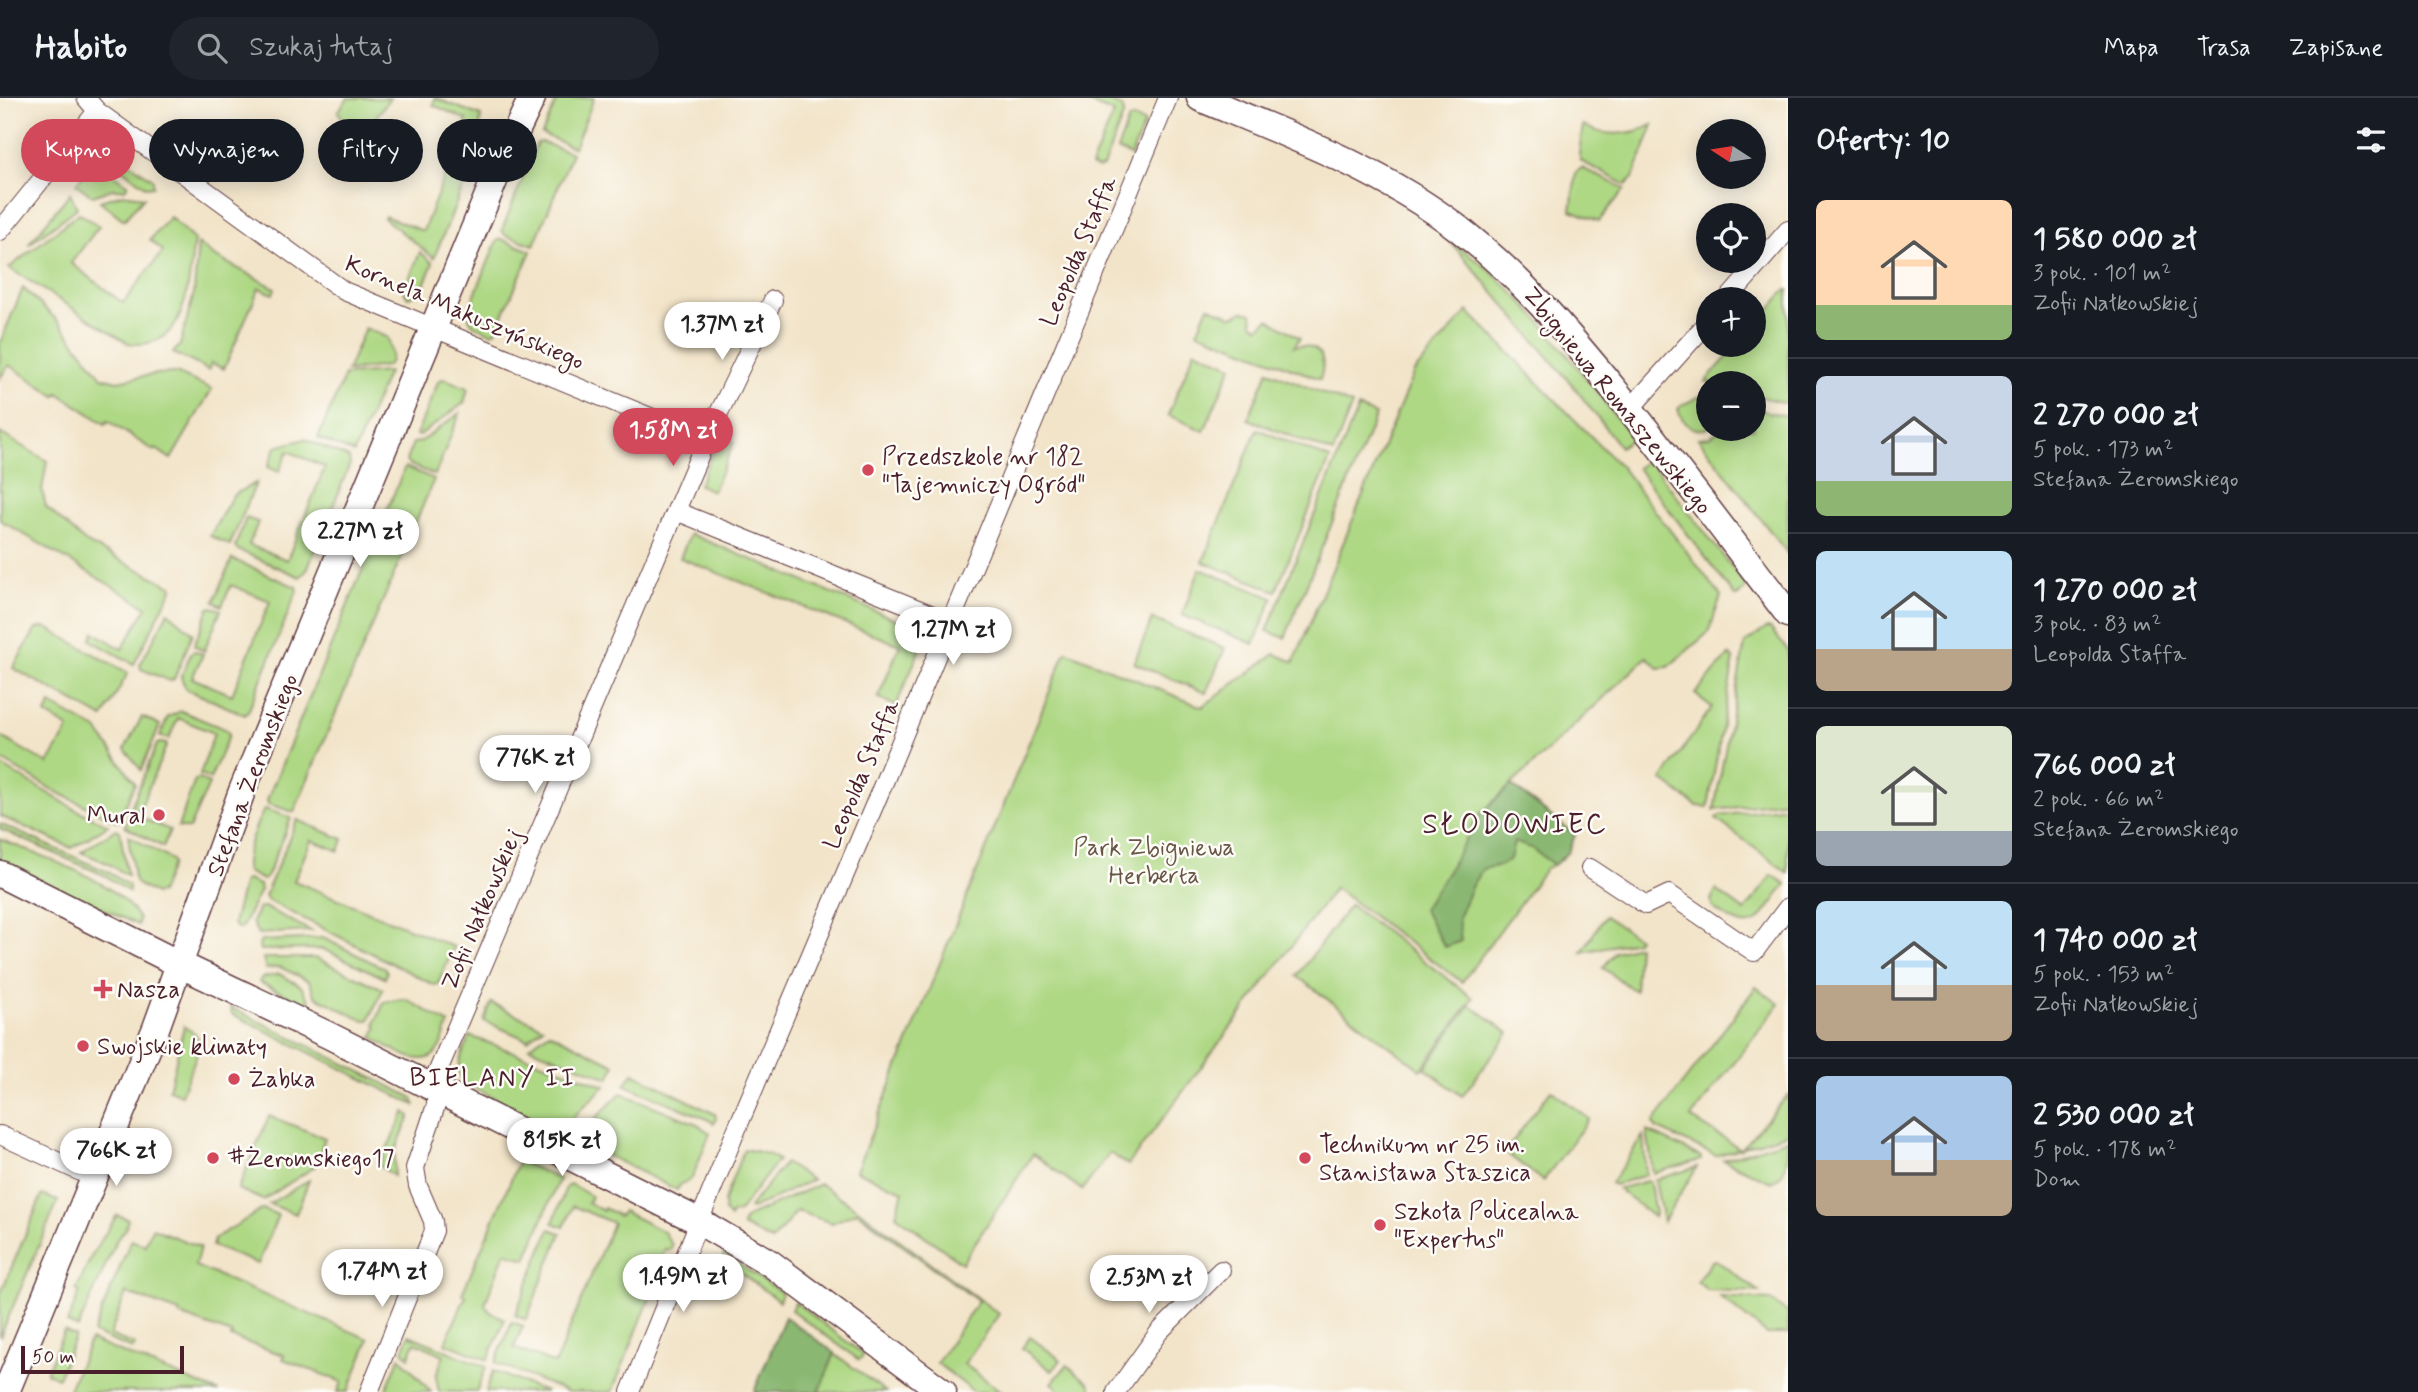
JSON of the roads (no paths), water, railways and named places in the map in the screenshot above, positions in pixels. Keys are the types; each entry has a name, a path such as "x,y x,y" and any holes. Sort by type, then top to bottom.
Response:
{"street":[{"name":"Stefana Żeromskiego","path":"515,119 522,98"},
{"name":"Stefana Żeromskiego","path":"522,119 532,98"},
{"name":"Leopolda Staffa","path":"630,1392 733,1138 1168,98"},
{"name":"Zbigniewa Romaszewskiego","path":"1200,98 1338,158 1401,190 1459,229 1518,279 1555,317 1630,409 1788,614"},
{"path":"0,231 92,104"},
{"name":"Kornela Makuszyńskiego","path":"92,104 344,291 706,440"},
{"name":"Stefana Żeromskiego","path":"6,1392 181,965 242,791 493,182"},
{"path":"1738,287 1788,230"},
{"name":"Zofii Nałkowskiej","path":"369,1392 434,1231 433,1221 418,1186 415,1168 436,1105 437,1073 706,440 774,300"},
{"path":"1630,409 1696,335"},
{"path":"676,511 950,622"},
{"path":"1590,868 1646,905 1670,894 1754,952 1788,907"},
{"path":"0,874 700,1222 770,1263 943,1392"},
{"path":"0,1135 94,1178"},
{"path":"1116,1392 1159,1332 1220,1270"}],"place":[{"name":"Przedszkole nr 182 \"Tajemniczy Ogród\"","path":"868,470"},
{"name":"Mural","path":"159,815"},
{"name":"Nasza","path":"103,989"},
{"name":"Swojskie klimaty","path":"83,1046"},
{"name":"Żabka","path":"234,1079"},
{"name":"#Żeromskiego17","path":"213,1158"},
{"name":"Technikum nr 25 im. Stanisława Staszica","path":"1305,1158"},
{"name":"Szkoła Policealna \"Expertus\"","path":"1380,1225"}],"district":[{"name":"SŁODOWIEC","path":"1515,823"},
{"name":"BIELANY II","path":"493,1077"}],"park label":[{"name":"Park Zbigniewa Herberta","path":"1154,861"}]}
